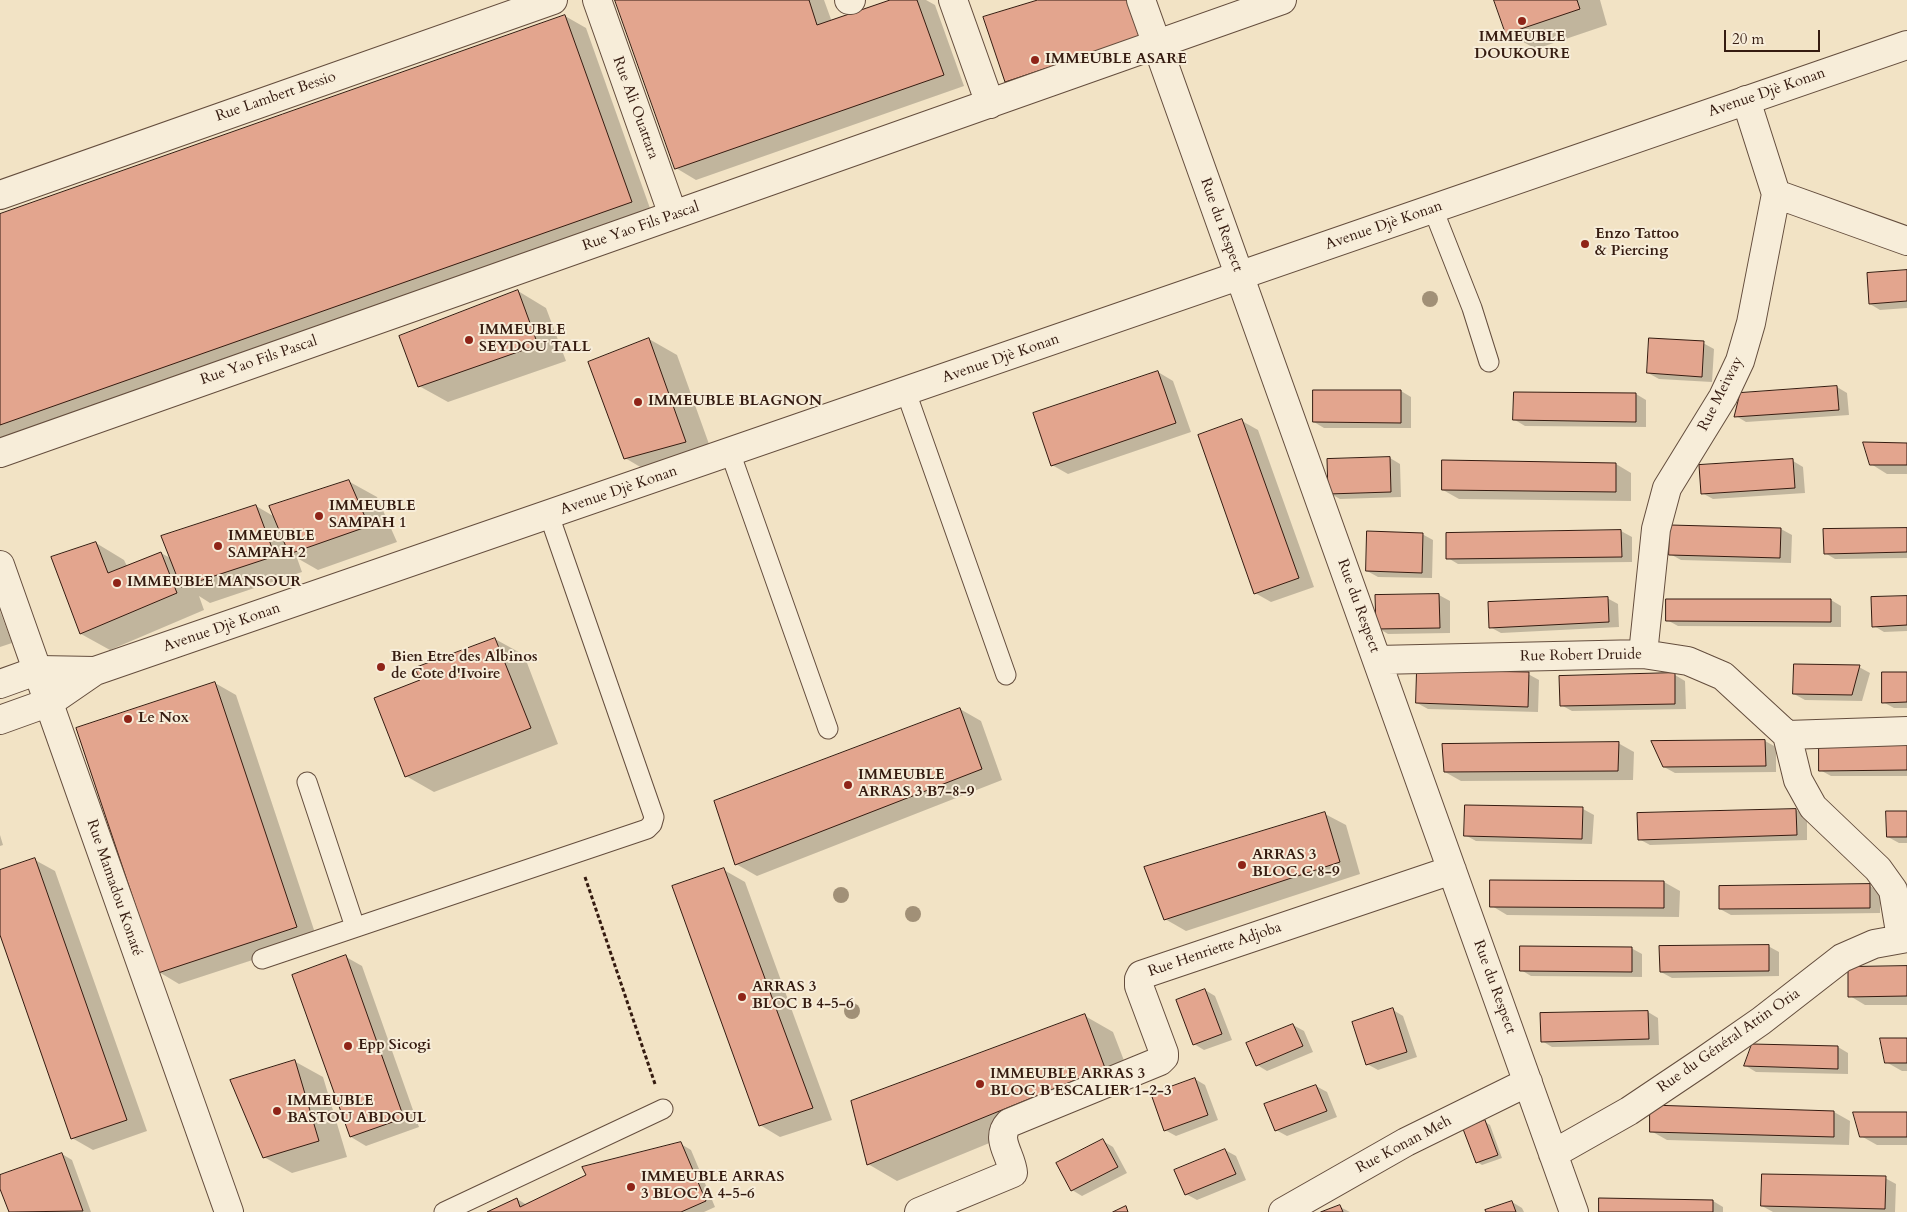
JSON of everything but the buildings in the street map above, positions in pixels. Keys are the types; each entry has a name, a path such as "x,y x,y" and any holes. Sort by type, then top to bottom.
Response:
{"street":[{"name":"Rue Lambert Bessio","path":"0,195 552,0"},
{"name":"Rue Ali Ouattara","path":"596,0 674,215"},
{"path":"953,0 990,104"},
{"name":"Rue du Respect","path":"1141,0 1574,1212"},
{"name":"Rue Yao Fils Pascal","path":"0,453 1282,0"},
{"name":"Avenue Djè Konan","path":"0,720 50,702 95,671 1907,45"},
{"name":"Rue Meiway","path":"1643,654 1656,529 1668,488 1723,397 1740,360 1752,323 1776,194 1746,100"},
{"path":"1776,194 1907,241"},
{"name":"Rue Mamadou Konaté","path":"0,565 39,670 133,944 229,1212"},
{"name":"Rue Robert Druide","path":"1377,660 1643,654 1688,661 1723,676 1787,735"},
{"name":"Avenue Djè Konan","path":"0,684 39,670 95,671"},
{"path":"1904,938 1893,890 1878,870 1812,807 1798,780 1787,735 1907,731"},
{"name":"Rue Henriette Adjoba","path":"919,1212 1013,1173 1002,1137 1003,1129 1009,1122 1160,1061 1164,1057 1139,986 1141,975 1452,870"},
{"name":"Rue du Général Attin Oria","path":"1554,1154 1629,1111 1702,1062 1761,1021 1842,958 1874,944 1904,938"},
{"name":"Rue Konan Meh","path":"1283,1212 1406,1142 1528,1082"}],"lane":[{"path":"1433,209 1472,308 1489,362"},
{"path":"906,392 1006,674"},
{"path":"730,452 828,729"},
{"path":"262,959 647,829 652,824 654,817 549,515"},
{"path":"307,782 355,927"},
{"path":"444,1212 663,1109"}],"path":[{"path":"577,852 663,1109"}],"place":[{"name":"IMMEUBLE DOUKOURE","path":"1522,21"},
{"name":"IMMEUBLE ASARE","path":"1035,60"},
{"name":"Enzo Tattoo & Piercing","path":"1585,244"},
{"name":"IMMEUBLE SEYDOU TALL","path":"469,340"},
{"name":"IMMEUBLE BLAGNON","path":"638,402"},
{"name":"IMMEUBLE SAMPAH 1","path":"319,516"},
{"name":"IMMEUBLE SAMPAH 2","path":"218,546"},
{"name":"IMMEUBLE MANSOUR","path":"117,583"},
{"name":"Bien Etre des Albinos de Cote d'Ivoire","path":"381,667"},
{"name":"Le Nox","path":"128,719"},
{"name":"IMMEUBLE ARRAS 3 B7-8-9","path":"848,785"},
{"name":"ARRAS 3 BLOC C 8-9","path":"1242,865"},
{"name":"ARRAS 3 BLOC B 4-5-6","path":"742,997"},
{"name":"Epp Sicogi","path":"348,1046"},
{"name":"IMMEUBLE ARRAS 3 BLOC B ESCALIER 1-2-3","path":"980,1084"},
{"name":"IMMEUBLE BASTOU ABDOUL","path":"277,1111"},
{"name":"IMMEUBLE ARRAS 3 BLOC A 4-5-6","path":"631,1187"}]}
